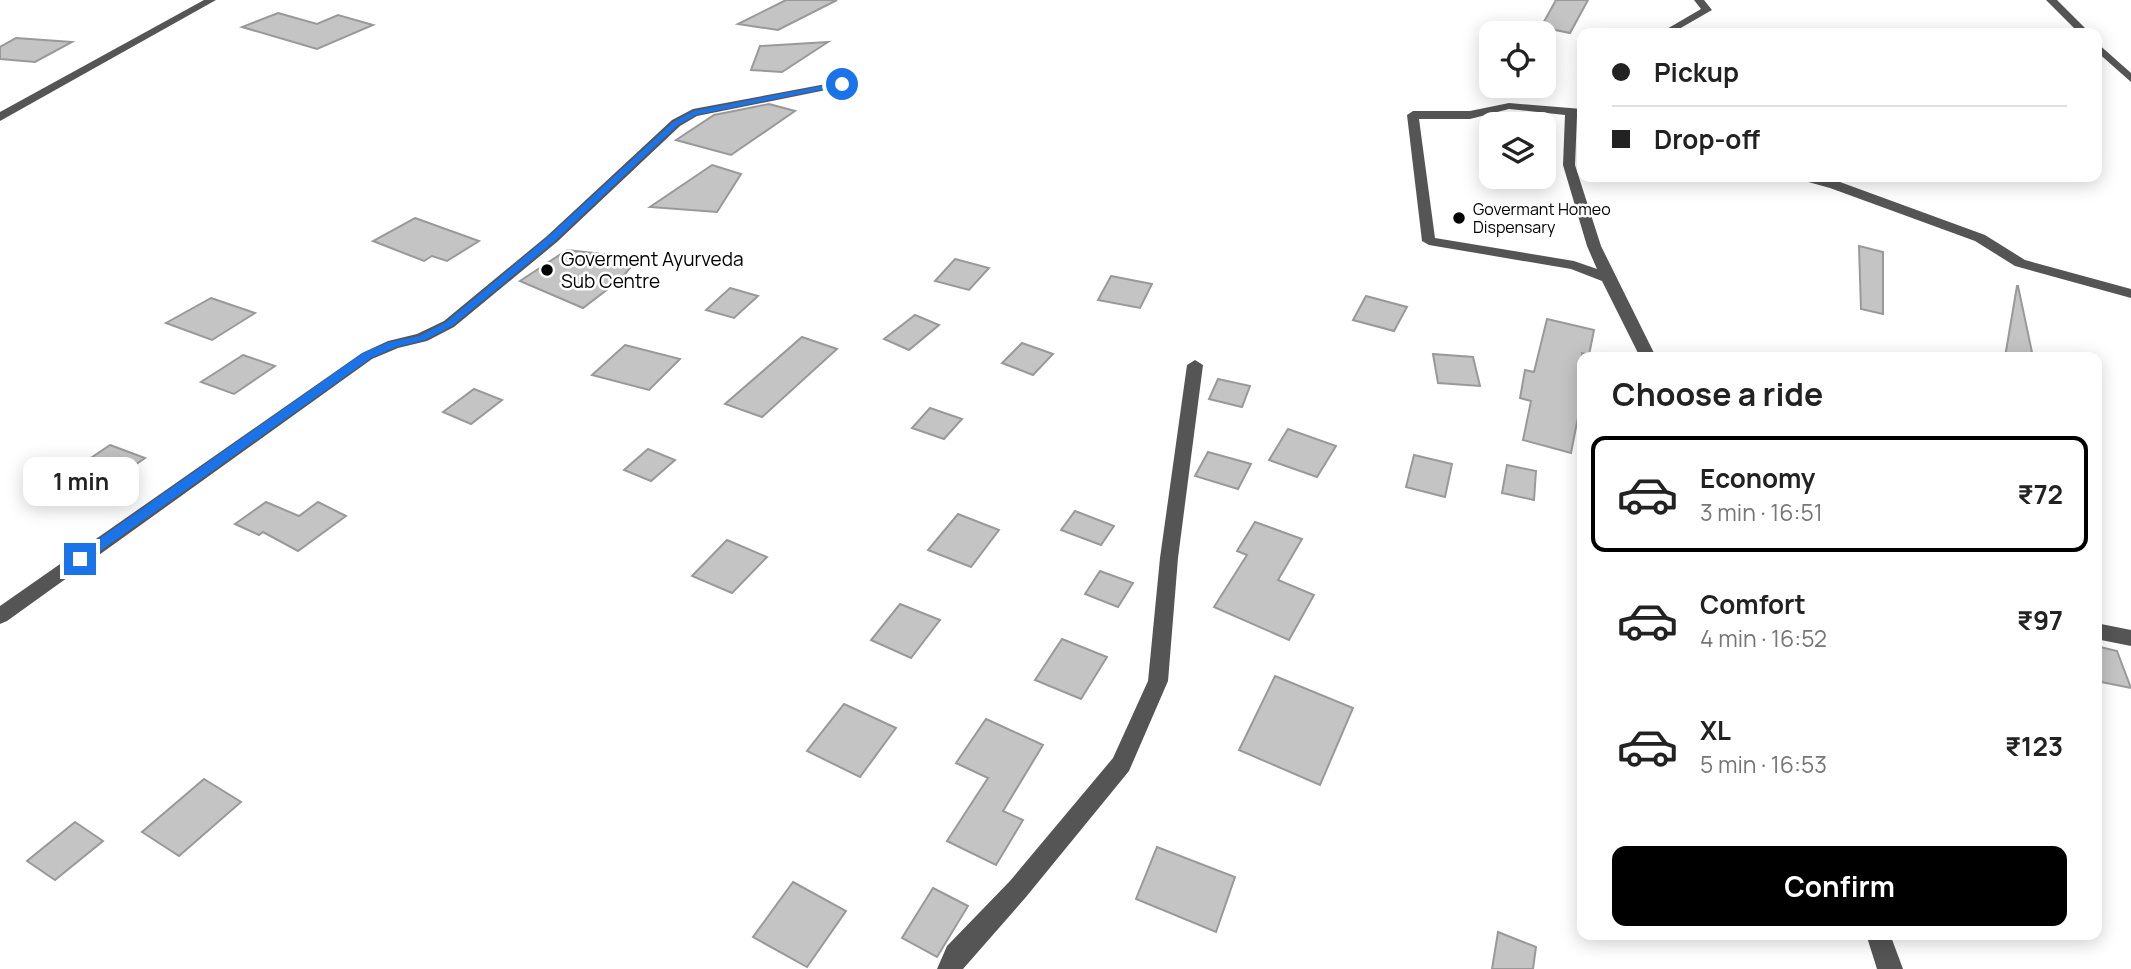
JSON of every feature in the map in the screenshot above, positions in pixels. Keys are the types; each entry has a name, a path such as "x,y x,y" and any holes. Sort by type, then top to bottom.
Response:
{"street":[{"path":"0,117 211,0"},
{"path":"1674,28 1707,10 1699,0"},
{"path":"2051,0 2080,28"},
{"path":"2102,51 2131,79"},
{"path":"0,616 367,355 393,344 422,338 449,324 552,239 676,123 693,113 842,84"},
{"path":"1608,278 1574,265 1429,241 1413,115 1470,115 1509,106 1577,113 1569,165 1594,246 1645,352"},
{"path":"1824,182 1980,238 2020,263 2131,294"},
{"path":"950,969 956,955 1018,889 1121,764 1158,681 1169,558 1195,365"},
{"path":"2102,632 2131,638"},
{"path":"1880,940 1889,969"}],"building":[{"path":"786,0 837,0 778,30 738,24"},
{"path":"1556,0 1588,0 1570,33 1556,30 1556,21 1544,21"},
{"path":"278,13 317,24 338,15 373,25 317,49 242,27"},
{"path":"16,38 72,42 35,62 0,59 0,47"},
{"path":"828,42 782,72 751,70 760,46"},
{"path":"769,104 795,111 731,155 676,140 714,115"},
{"path":"712,165 741,174 717,212 650,207"},
{"path":"415,218 479,241 447,261 432,256 424,261 373,241"},
{"path":"1859,246 1883,252 1883,314 1861,309"},
{"path":"567,250 638,258 621,279 583,308 520,281"},
{"path":"955,259 989,268 969,290 935,281"},
{"path":"1111,276 1152,284 1140,308 1098,300"},
{"path":"2017,286 2018,286 2032,352 2006,352"},
{"path":"730,288 758,296 734,318 706,310"},
{"path":"1366,296 1407,307 1394,331 1353,320"},
{"path":"211,298 255,313 212,340 166,323"},
{"path":"915,315 939,325 909,350 884,339"},
{"path":"1547,319 1594,330 1590,352 1577,352 1577,422 1571,453 1523,440 1531,401 1520,398 1525,370 1534,372"},
{"path":"802,337 837,349 762,417 725,404"},
{"path":"1022,343 1053,354 1033,375 1002,363"},
{"path":"625,345 680,359 649,390 592,375"},
{"path":"1433,354 1473,357 1480,386 1438,383"},
{"path":"243,355 275,366 234,394 201,382"},
{"path":"1218,379 1250,386 1242,407 1209,399"},
{"path":"474,389 502,400 471,424 443,412"},
{"path":"930,408 962,419 944,439 912,428"},
{"path":"1288,429 1336,446 1317,477 1269,460"},
{"path":"110,445 145,458 109,483 73,470"},
{"path":"648,449 675,460 651,481 624,470"},
{"path":"1208,452 1251,464 1238,489 1195,476"},
{"path":"1414,455 1452,464 1445,497 1406,487"},
{"path":"1507,465 1536,471 1534,500 1502,493"},
{"path":"266,502 299,516 318,502 346,516 298,551 263,532 259,535 235,524"},
{"path":"1075,511 1114,526 1101,545 1061,530"},
{"path":"958,514 999,530 971,567 928,550"},
{"path":"1255,522 1302,539 1278,580 1314,595 1289,640 1214,607 1247,555 1237,551"},
{"path":"727,540 767,557 732,593 692,576"},
{"path":"1100,571 1133,583 1118,607 1085,594"},
{"path":"900,604 940,620 911,658 871,640"},
{"path":"1062,639 1107,657 1081,699 1035,680"},
{"path":"2102,647 2117,651 2131,688 2102,682"},
{"path":"1275,676 1353,708 1320,785 1239,750"},
{"path":"844,704 896,728 860,777 807,751"},
{"path":"986,719 1043,745 1003,811 1023,820 996,865 947,841 988,778 956,763"},
{"path":"204,779 241,802 179,856 142,832"},
{"path":"75,822 103,841 55,880 27,861"},
{"path":"1157,847 1235,877 1216,932 1136,899"},
{"path":"793,882 846,911 807,967 753,937"},
{"path":"933,888 968,906 937,957 902,938"},
{"path":"1498,932 1536,947 1533,969 1492,969"}],"place":[{"name":"Govermant Homeo Dispensary","path":"1459,218"},
{"name":"Goverment Ayurveda Sub Centre","path":"547,270"}],"route":[{"path":"80,559 367,355 393,344 422,338 449,324 552,239 676,123 693,113 842,84"}]}
